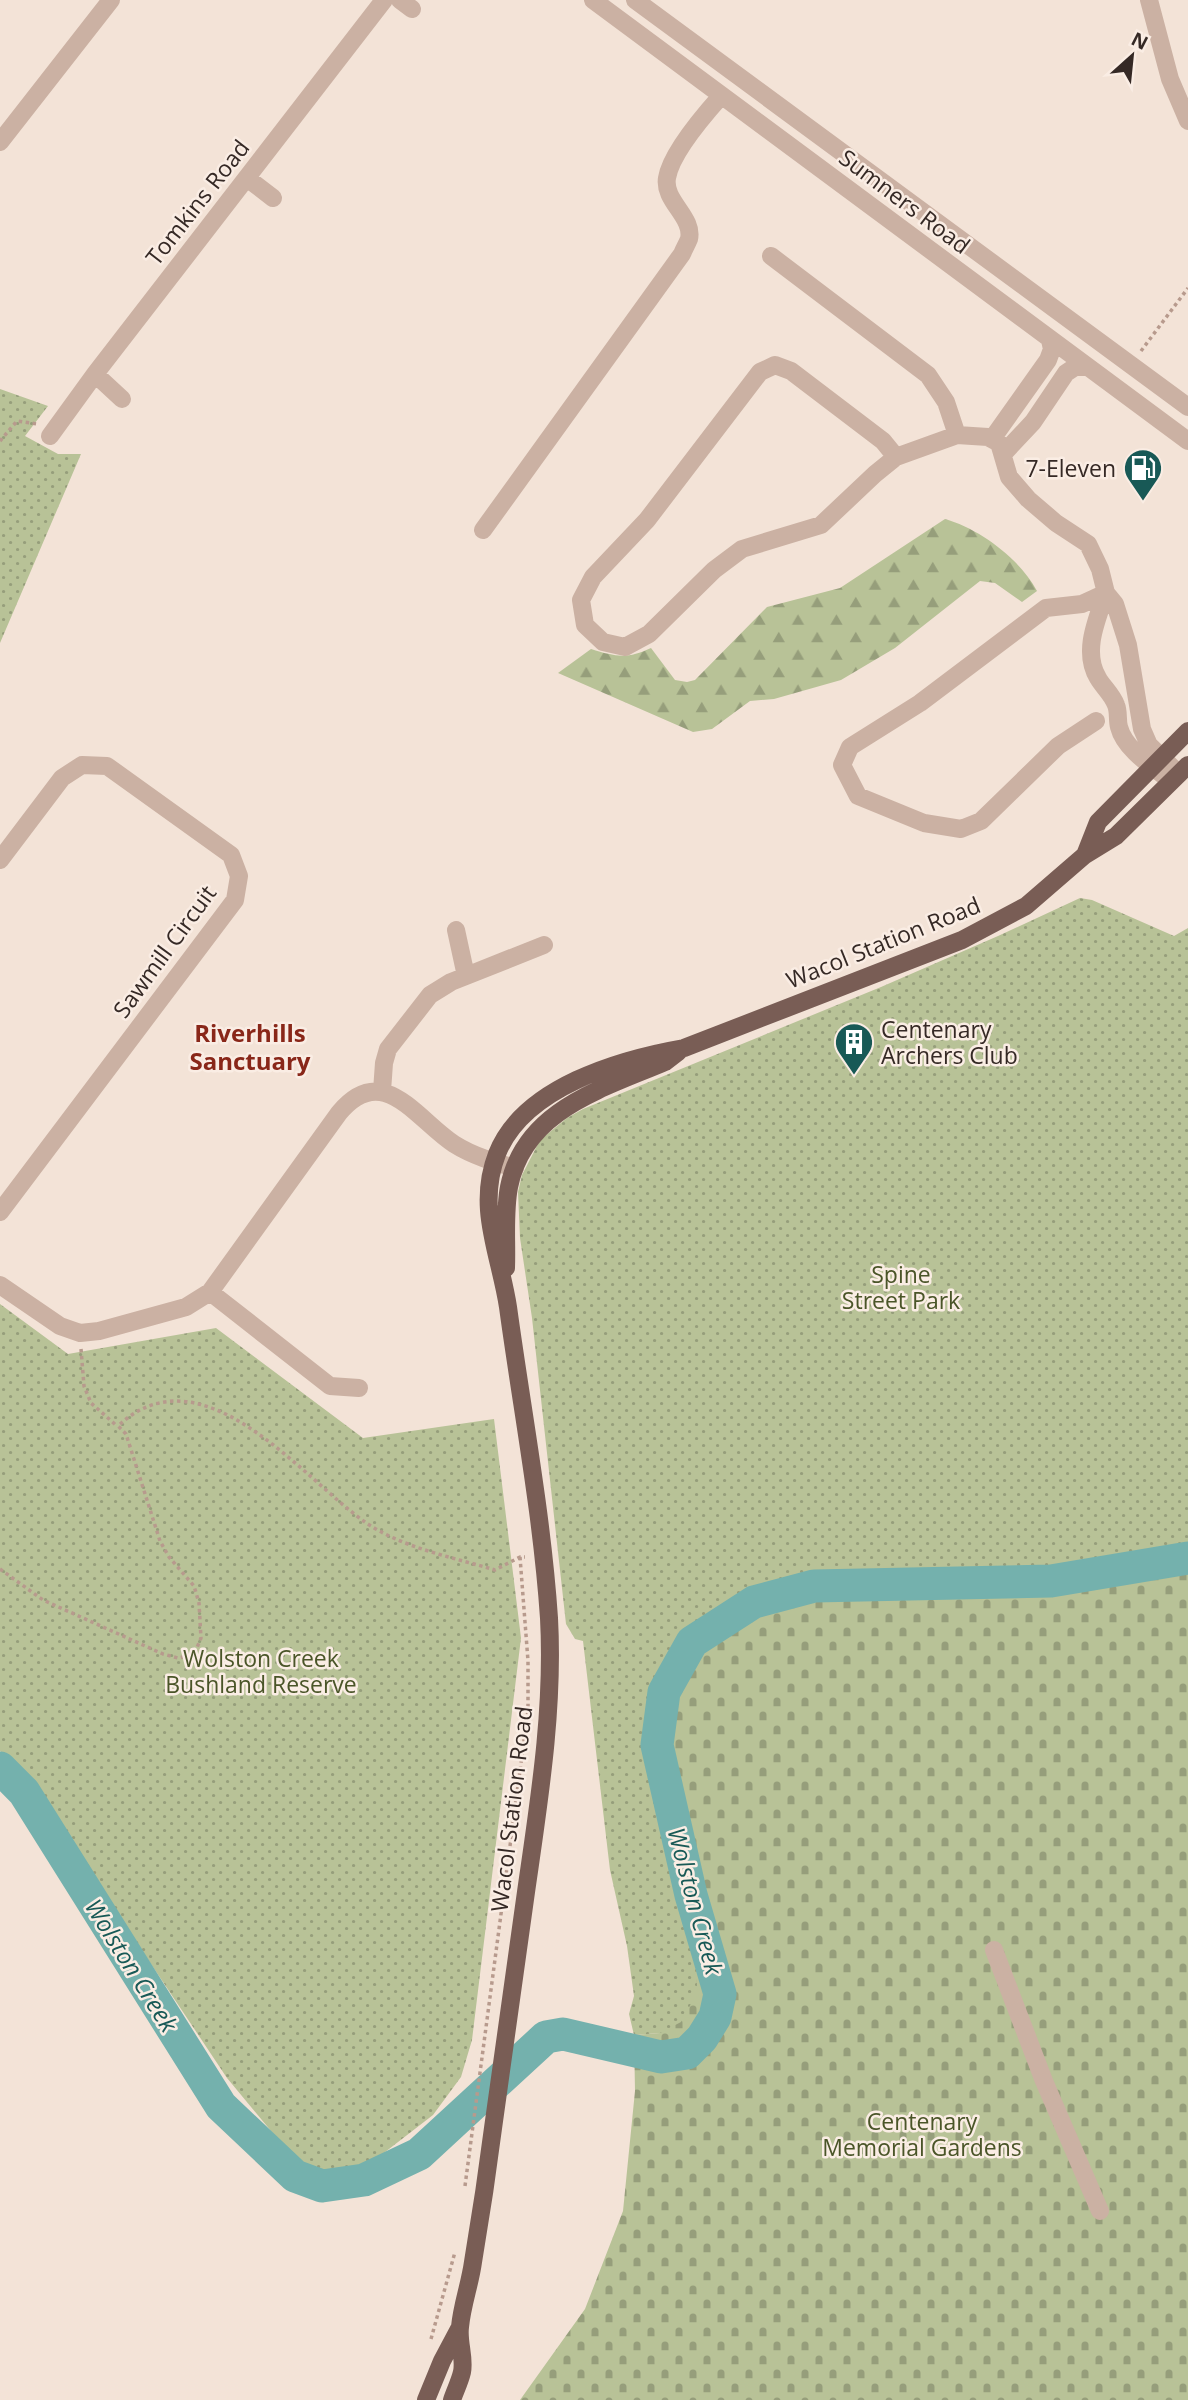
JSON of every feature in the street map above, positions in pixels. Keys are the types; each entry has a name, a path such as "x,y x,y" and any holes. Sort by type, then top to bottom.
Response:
{"main road":[{"name":"Wacol Station Road","path":"1085,855 1098,822 1188,731"},
{"name":"Wacol Station Road","path":"426,2400 459,2329 473,2266 536,1825 550,1691 548,1616 542,1556 505,1293 489,1223 489,1185 497,1154 517,1122 550,1093 638,1056 684,1048 962,940 1026,906 1085,855 1116,836 1179,773"},
{"name":"Wacol Station Road","path":"505,1293 507,1209 514,1168 528,1143 539,1128 553,1116 589,1094 665,1062 684,1048"},
{"name":"Wacol Station Road","path":"452,2400 463,2370 459,2329"}],"street":[{"path":"0,142 111,0"},
{"name":"Tomkins Road","path":"55,429 384,0"},
{"name":"Sumners Road","path":"593,0 1188,441"},
{"name":"Sumners Road","path":"635,0 1188,407"},
{"path":"1149,0 1170,79 1188,121"},
{"path":"484,530 682,254 690,236 683,216 669,195 666,180 687,137 721,96"},
{"path":"247,178 273,198"},
{"path":"771,256 928,375 946,402 957,435"},
{"path":"998,447 1021,398 1048,360 1052,349 1050,340"},
{"path":"896,457 883,441 791,371 775,365 760,372 646,520 593,577 581,600 585,625 603,642 625,647 649,634 714,570 742,548 821,525 874,474 896,457 957,435 988,437 998,447 1009,477 1027,499 1088,544 1100,569 1106,593 1115,604 1125,637 1142,729 1156,762"},
{"path":"998,447 1033,422 1066,373 1075,367 1087,367"},
{"path":"95,374 122,400"},
{"path":"1021,398 1034,409 1041,409"},
{"path":"1106,593 1091,643 1090,660 1097,677 1117,707 1119,728 1125,739 1156,762 1179,773"},
{"path":"1096,721 1058,746 981,821 961,829 924,823 858,796 842,765 850,747 920,703 1046,608 1082,604 1106,593"},
{"path":"1091,643 1101,632 1114,630 1125,637"},
{"name":"Sawmill Circuit","path":"0,860 62,778 82,765 107,766 231,855 239,876 235,900 0,1212"},
{"path":"456,930 467,976"},
{"path":"383,1091 384,1063 388,1049 430,995 451,982 544,945"},
{"path":"0,1285 60,1326 80,1333 99,1331 186,1307 210,1292 349,1101 365,1093 383,1091 400,1098 454,1144 495,1163 514,1168"},
{"path":"210,1292 330,1386 359,1388"},
{"path":"994,1950 1044,2081 1100,2211"}],"path":[{"path":"1131,365 1188,288"},
{"path":"0,441 17,421 55,429"},
{"path":"0,1569 43,1600 163,1654 178,1658 188,1656 196,1650 201,1638 201,1622 194,1586 169,1557 160,1541 126,1434 91,1403 83,1387 80,1333"},
{"path":"118,1426 132,1413 152,1403 180,1401 213,1409 243,1423 271,1442 365,1522 388,1536 495,1570 520,1557 542,1556"},
{"path":"464,2190 528,1710 528,1661 520,1557"},
{"path":"430,2343 442,2306 456,2241"}],"green space":[{"path":"0,389 48,406 25,436 58,454 81,454 0,643"},
{"path":"945,519 972,530 998,547 1030,579 1037,591 1022,602 995,583 980,581 895,648 841,680 774,699 750,701 712,729 693,732 558,673 591,649 622,656 651,648 675,680 695,680 767,607 840,588"},
{"name":"Spine Street Park","path":"1080,898 1092,900 1174,936 1188,928 1188,1564 1147,1575 959,1571 866,1577 793,1594 745,1615 726,1616 708,1632 690,1640 673,1662 650,1702 644,1734 650,1772 696,1944 697,1993 681,2022 660,2033 634,2035 629,2014 634,1996 627,1946 610,1870 583,1641 575,1639 566,1624 532,1318 520,1238 518,1192 522,1175 540,1140 583,1109 881,987"},
{"name":"Wolston Creek Bushland Reserve","path":"0,1304 68,1354 216,1328 363,1438 494,1419 521,1638 472,2040 461,2077 433,2115 367,2166 330,2172 296,2161 227,2078 27,1778 0,1751"},
{"name":"Centenary Memorial Gardens","path":"1188,1564 1188,2400 520,2400 585,2309 623,2211 635,2091 634,2035 660,2033 675,1871 650,1772 644,1734 650,1702 673,1662 690,1640 708,1632 726,1616 745,1615 793,1594 866,1577 959,1571 1147,1575"}],"waterway":[{"name":"Wolston Creek","path":"0,1768 24,1792 221,2106 295,2176 322,2186 364,2180 419,2154 546,2037 563,2034 661,2057 687,2053 702,2038 715,2017 720,1994 691,1895 657,1745 664,1692 692,1642 754,1602 814,1586 1051,1581 1188,1558"}],"place":[{"name":"7-Eleven","path":"1143,502"},
{"name":"Centenary Archers Club","path":"854,1076"}],"district":[{"name":"Riverhills Sanctuary","path":"250,1046"}]}
